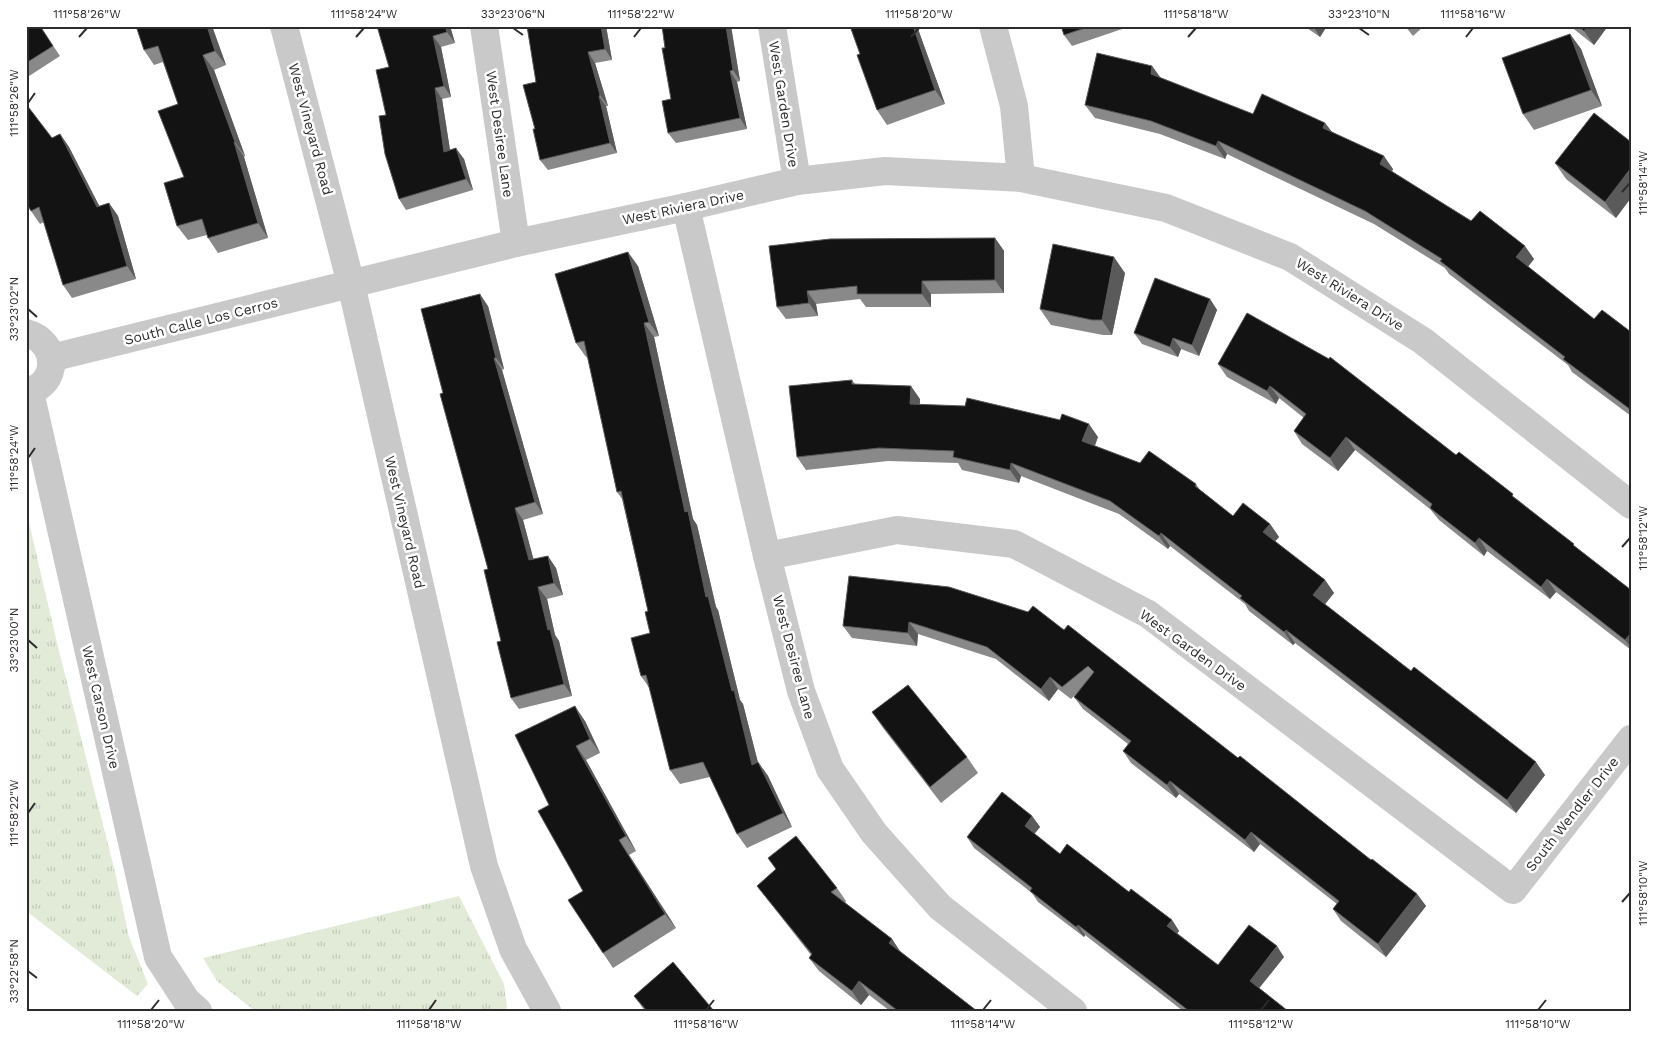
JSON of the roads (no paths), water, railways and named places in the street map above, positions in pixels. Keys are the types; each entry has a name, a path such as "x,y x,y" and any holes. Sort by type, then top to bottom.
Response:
{"street":[{"name":"West Vineyard Road","path":"284,26 351,284 484,866 513,949 547,1011"},
{"name":"West Desiree Lane","path":"484,26 516,243"},
{"name":"West Garden Drive","path":"772,26 797,181"},
{"path":"993,26 1014,106 1021,178"},
{"name":"West Riviera Drive","path":"351,284 516,243 797,181 885,171 1021,178 1166,208 1290,256 1424,341 1631,505"},
{"name":"West Desiree Lane","path":"686,207 800,691 830,769 874,834 940,907 1072,1011"},
{"name":"South Calle Los Cerros","path":"51,358 351,284"},
{"path":"26,333 38,338 45,344 52,366 47,380 36,389 28,392"},
{"name":"West Carson Drive","path":"28,392 158,957 186,1000 198,1011"},
{"name":"West Garden Drive","path":"767,556 897,530 1014,544 1148,614 1513,890"},
{"name":"South Wendler Drive","path":"1513,890 1631,739"}]}
